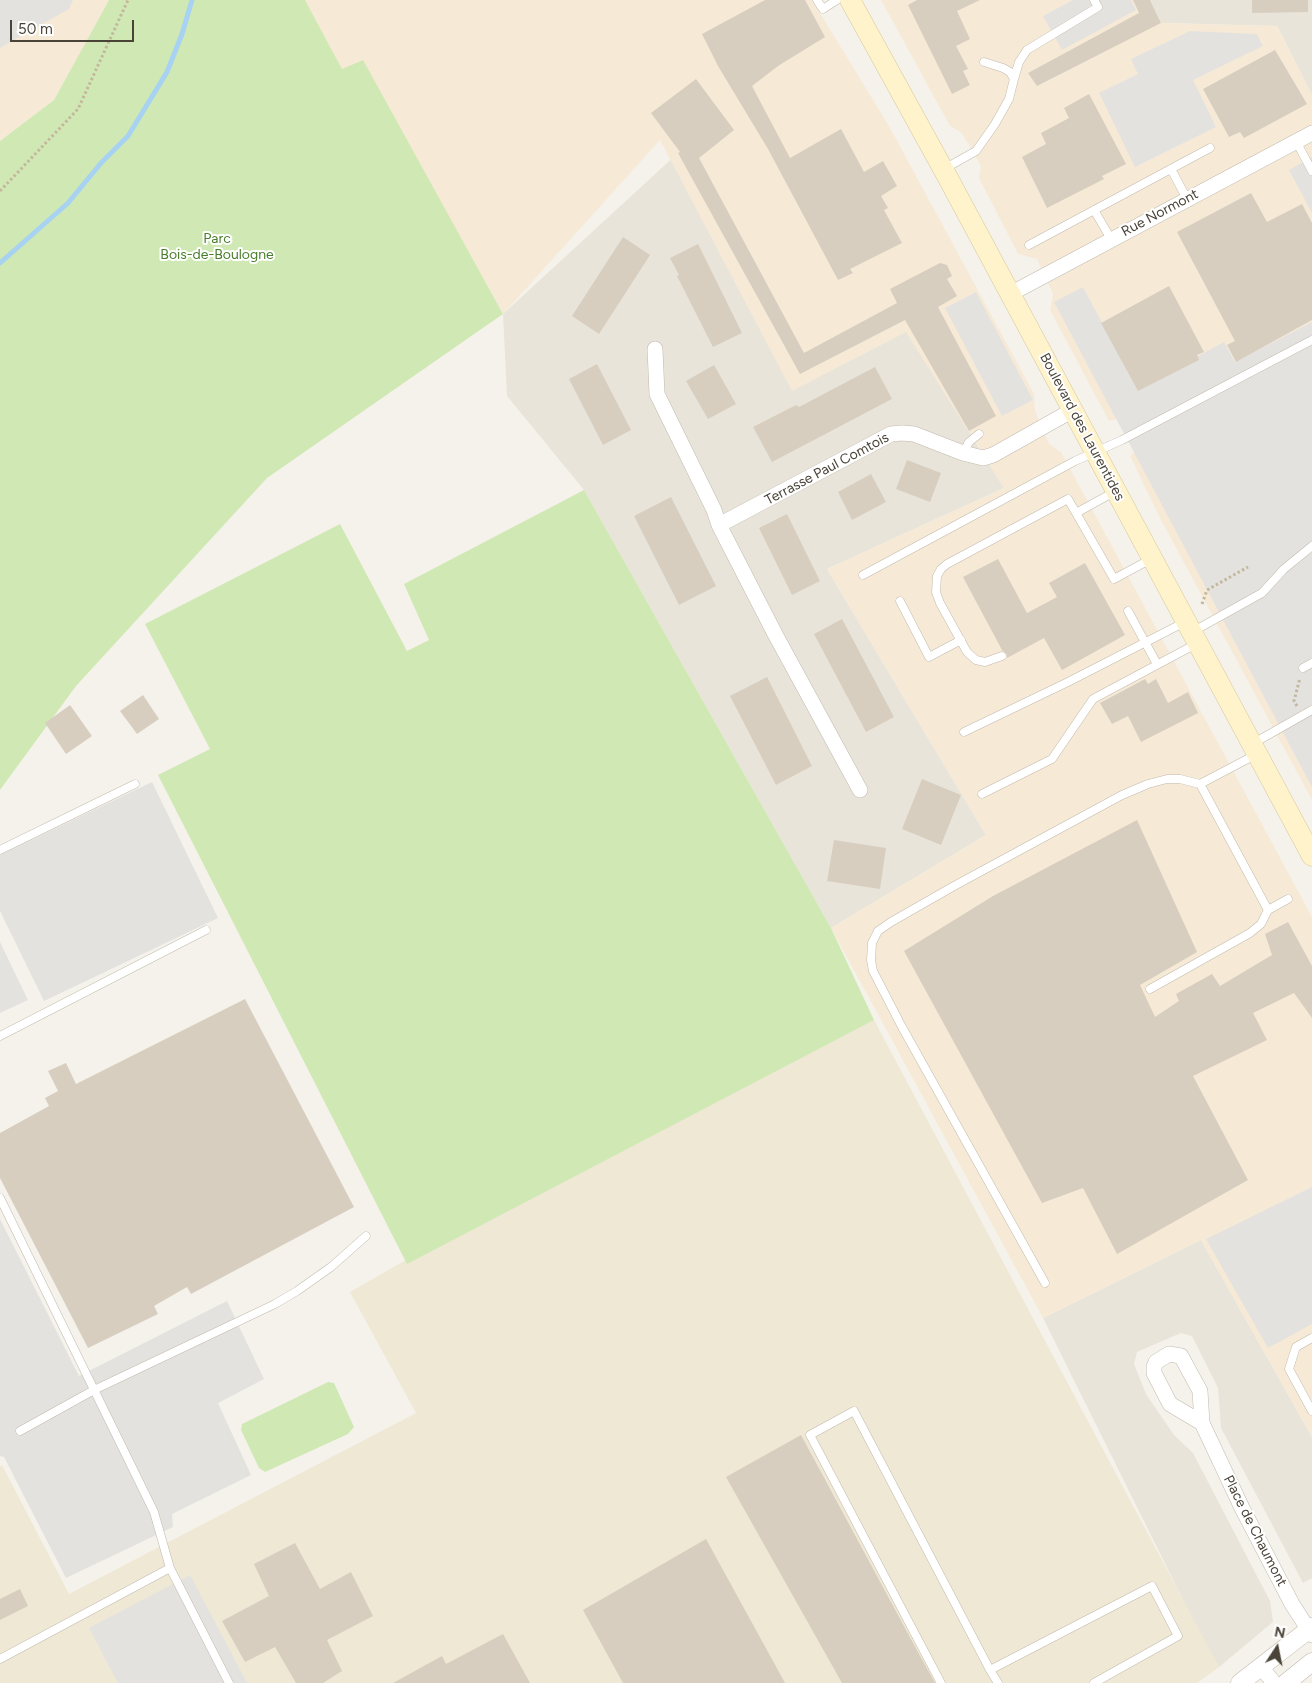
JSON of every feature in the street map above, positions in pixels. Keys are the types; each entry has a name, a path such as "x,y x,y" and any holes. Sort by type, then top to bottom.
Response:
{"main road":[{"name":"Boulevard des Laurentides","path":"850,0 944,169 1312,856"}],"street":[{"name":"Rue Normont","path":"1010,294 1312,133"},
{"path":"655,349 657,394 714,510 719,525 775,634 860,790"},
{"name":"Terrasse Paul Comtois","path":"719,525 891,434 914,434 979,458 990,456 1073,410"},
{"name":"Place de Chaumont","path":"1202,1423 1242,1508 1292,1604 1311,1630"},
{"path":"1240,1683 1311,1630"},
{"path":"1286,1683 1312,1662"},
{"path":"1261,1667 1274,1683"}],"lane":[{"path":"817,0 822,9 837,0"},
{"path":"944,169 976,151 983,142 1009,99 1014,78 1027,50 1098,7 1094,0"},
{"path":"984,62 1003,68 1010,72 1014,78"},
{"path":"1296,141 1312,171"},
{"path":"1029,245 1210,148"},
{"path":"1171,169 1187,199"},
{"path":"1094,210 1111,239"},
{"path":"863,575 1312,340"},
{"path":"963,453 969,442 979,434"},
{"path":"1076,513 1116,491"},
{"path":"1002,656 985,662 976,660 967,652 937,597 936,580 941,570 947,564 1068,498 1114,579 1152,558"},
{"path":"982,794 1052,759 1093,699 1157,664 1192,632 1262,593 1284,569 1312,546"},
{"path":"900,600 929,657 961,640"},
{"path":"1128,611 1157,664"},
{"path":"964,732 1068,682 1145,642 1192,632"},
{"path":"1303,668 1312,663"},
{"path":"1045,1283 902,1027 873,971 871,960 872,943 878,932 891,922 1122,795 1148,784 1167,779 1180,779 1200,784 1310,711 1312,720"},
{"path":"0,850 135,784"},
{"path":"1200,784 1268,910"},
{"path":"1150,988 1250,932 1261,924 1268,910 1288,899"},
{"path":"0,1036 206,930"},
{"path":"0,1198 154,1512 170,1568 229,1683"},
{"path":"20,1431 94,1390 282,1300 331,1267 366,1236"},
{"path":"1312,1338 1296,1347 1289,1369 1312,1411"},
{"path":"941,1683 810,1434 854,1410 998,1683"},
{"path":"0,1659 170,1568"},
{"path":"990,1670 1152,1586 1178,1636 1094,1683"}],"path":[{"path":"0,191 78,109 128,0"},
{"path":"1202,604 1207,590 1248,567"},
{"path":"1296,706 1294,701 1303,668"}],"shaded area":[{"path":"0,0 109,0 54,100 0,141"},
{"path":"0,0 73,0 69,9 0,48"},
{"path":"305,0 812,0 889,126 1034,394 1035,411 1049,444 1061,452 1312,917 1312,1437 1201,1240 1043,1318 831,928 986,835 827,569 1004,488 906,332 792,391 660,140 503,314 361,63 342,70"},
{"path":"881,0 1149,0 1162,23 1277,26 1312,95 1312,800 1161,520 1130,456 1138,448 1122,418 1109,421 1050,310 1053,294 1037,259 1018,254 979,178 981,166 962,133 950,126"},
{"path":"1073,0 1131,0 1136,10 1062,50 1043,16"},
{"path":"1150,0 1312,0 1312,95 1277,26 1161,23"},
{"path":"1190,31 1257,34 1263,46 1193,80 1216,127 1135,167 1099,93 1138,74 1131,59"},
{"path":"678,153 905,320 1004,488 827,569 986,835 831,928 584,490 507,396 503,314"},
{"path":"1312,157 1312,213 1289,170"},
{"path":"1083,287 1137,389 1224,342 1235,362 1312,322 1312,787 1054,302"},
{"path":"976,292 1033,400 1002,416 945,308"},
{"path":"152,782 218,918 44,1001 0,911 0,855"},
{"path":"0,942 28,1000 0,1013"},
{"path":"874,1020 1219,1667 1197,1683 0,1683 0,1467 2,1465 69,1594 416,1413 350,1292 474,1221"},
{"path":"1312,1187 1312,1324 1268,1348 1206,1239"},
{"path":"0,1219 79,1376 227,1301 264,1379 218,1403 251,1475 172,1514 173,1527 66,1578 4,1457 0,1456"},
{"path":"1201,1240 1312,1437 1312,1578 1303,1583 1221,1428 1218,1388 1192,1336 1181,1333 1137,1352 1134,1364 1146,1394 1174,1435 1193,1453 1270,1601 1273,1622 1219,1667 1212,1658 1043,1318"},
{"path":"190,1575 247,1683 118,1683 89,1628"}],"green space":[{"name":"Parc Bois-de-Boulogne","path":"109,0 305,0 342,69 363,60 503,314 267,478 76,686 0,790 0,141 54,100"},
{"path":"584,490 831,928 874,1020 407,1264 158,775 210,749 145,624 340,524 407,651 429,640 404,584"},
{"path":"328,1382 334,1383 354,1427 348,1434 265,1472 259,1468 241,1430 242,1424"}],"building":[{"path":"765,0 805,0 825,37 778,66 752,86 790,158 841,129 864,172 883,161 897,186 881,196 888,208 884,210 902,243 850,269 853,273 838,280 768,149 718,66 702,34"},
{"path":"917,0 980,0 957,11 970,39 956,46 968,69 963,71 970,85 952,94 908,5"},
{"path":"1133,0 1150,0 1161,23 1037,86 1028,73 1139,13"},
{"path":"1252,0 1308,0 1308,12 1252,13"},
{"path":"1275,50 1307,104 1244,138 1240,132 1229,137 1203,89"},
{"path":"696,79 734,130 699,158 804,353 897,303 890,289 940,263 947,265 952,276 947,279 957,296 938,307 996,416 969,431 905,320 800,374 678,153 680,152 651,113"},
{"path":"1089,94 1126,164 1102,176 1104,179 1047,208 1022,157 1046,144 1041,133 1069,118 1064,108"},
{"path":"1251,193 1267,222 1302,204 1312,223 1312,320 1236,362 1227,345 1235,341 1177,232"},
{"path":"623,237 650,255 599,334 572,316"},
{"path":"698,244 742,333 713,347 677,276 679,275 670,258"},
{"path":"1169,286 1204,352 1197,355 1199,360 1138,391 1101,323"},
{"path":"597,364 631,430 603,445 569,379"},
{"path":"714,365 736,404 708,419 686,381"},
{"path":"875,367 892,399 772,462 753,427 796,405 799,407"},
{"path":"907,460 941,473 930,502 896,489"},
{"path":"871,474 886,502 852,520 838,492"},
{"path":"671,497 716,586 679,605 634,516"},
{"path":"787,514 820,581 792,595 759,528"},
{"path":"998,559 1027,613 1057,597 1049,583 1085,563 1125,635 1062,670 1044,638 1007,658 1007,654 1002,650 963,577"},
{"path":"842,619 894,717 866,732 814,634"},
{"path":"767,677 812,766 776,785 730,696"},
{"path":"1145,679 1148,684 1156,679 1168,703 1188,692 1198,713 1141,742 1128,716 1112,724 1100,703"},
{"path":"143,695 159,719 137,734 120,711"},
{"path":"70,705 92,736 66,754 45,723"},
{"path":"922,779 961,795 941,845 902,829"},
{"path":"1137,820 1197,952 1140,985 1155,1017 1179,1001 1176,994 1212,974 1220,986 1272,955 1265,934 1288,922 1312,966 1312,1018 1294,993 1253,1013 1267,1040 1193,1076 1248,1180 1117,1254 1083,1188 1042,1203 904,951 993,896"},
{"path":"834,840 886,848 880,889 827,881"},
{"path":"245,999 354,1207 191,1294 187,1287 154,1306 158,1314 88,1348 0,1178 0,1133 49,1106 45,1098 58,1091 48,1071 66,1063 76,1084"},
{"path":"801,1435 935,1683 842,1683 726,1477"},
{"path":"706,1539 785,1683 623,1683 583,1610"},
{"path":"295,1543 320,1589 351,1572 373,1616 327,1640 342,1671 323,1683 296,1683 275,1647 245,1662 222,1621 269,1596 254,1564"},
{"path":"20,1589 28,1606 0,1620 0,1599"},
{"path":"503,1634 530,1683 393,1683 442,1656 446,1664"}],"waterway":[{"path":"0,263 68,203 101,163 128,136 167,72 182,34 192,0"}]}
